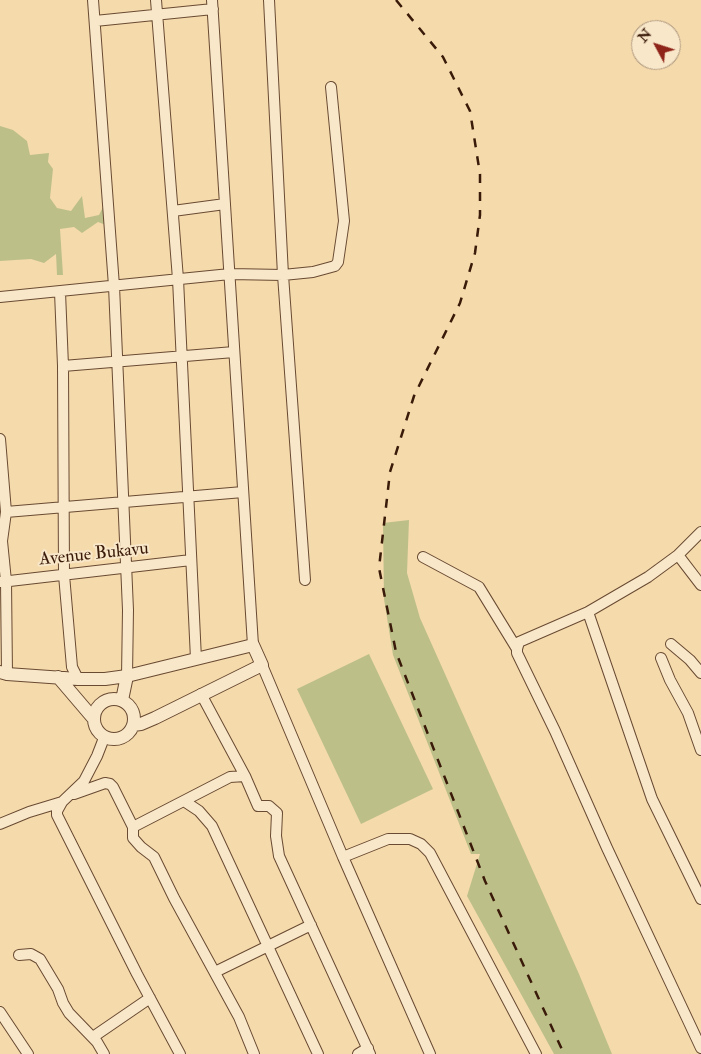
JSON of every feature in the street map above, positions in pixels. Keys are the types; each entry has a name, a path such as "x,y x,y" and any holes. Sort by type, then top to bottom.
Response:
{"street":[{"path":"93,0 114,286 128,610 127,676 117,700"},
{"path":"156,0 178,279 196,659"},
{"path":"270,0 283,275 305,580"},
{"path":"95,21 157,14 212,4 253,645 343,857 430,1054"},
{"path":"0,297 230,274 283,275 313,272 334,266 338,262 344,221 331,87"},
{"path":"173,211 225,204"},
{"path":"60,292 63,366 64,574 72,667 78,679"},
{"path":"63,366 234,352"},
{"path":"0,439 6,512 2,541 3,673 78,679 127,676 253,645"},
{"path":"6,512 243,492"},
{"path":"517,649 519,642 588,612 648,577 678,554 701,532"},
{"path":"678,554 701,585"},
{"path":"423,558 479,587 517,649 517,653 555,731 607,848 701,1048"},
{"name":"Avenue Bukavu","path":"3,581 192,560"},
{"path":"588,612 652,799 701,899"},
{"path":"672,644 701,673"},
{"path":"661,658 670,680 688,713 701,750"},
{"path":"133,725 142,724 155,718 262,665"},
{"path":"58,677 93,718 97,732 104,738 115,740 122,738 133,725 132,710 91,679"},
{"path":"201,694 245,776 258,806 269,806 277,813 276,836 279,853 369,1051 358,1054"},
{"path":"93,718 99,705 117,700"},
{"path":"0,824 29,812 62,802 71,795 84,781 104,738"},
{"path":"133,827 230,777 245,776"},
{"path":"71,795 110,784 133,827 133,838 154,857 238,1017 254,1054"},
{"path":"184,801 200,811 212,826 318,1054"},
{"path":"62,802 57,815 180,1054"},
{"path":"343,857 388,839 410,839 421,844 430,853 536,1054"},
{"path":"215,972 311,925"},
{"path":"19,955 30,954 40,959 58,989 69,1013 93,1037 104,1054"},
{"path":"93,1037 150,998"},
{"path":"0,1012 28,1054"}],"green space":[{"path":"0,126 13,130 27,141 30,155 49,153 48,162 53,169 50,198 57,208 71,211 82,196 85,218 99,215 104,205 106,225 98,222 82,233 74,227 60,229 63,275 57,275 56,254 44,263 31,259 0,261"},
{"path":"409,520 407,573 420,618 579,974 612,1054 554,1054 467,896 480,854 471,854 393,655 384,599 383,523"},
{"path":"369,654 433,789 361,824 297,689"}],"railway":[{"path":"396,0 443,57 470,111 480,174 480,215 475,253 460,303 414,396 390,472 379,568 396,652 485,881 564,1054"}]}
